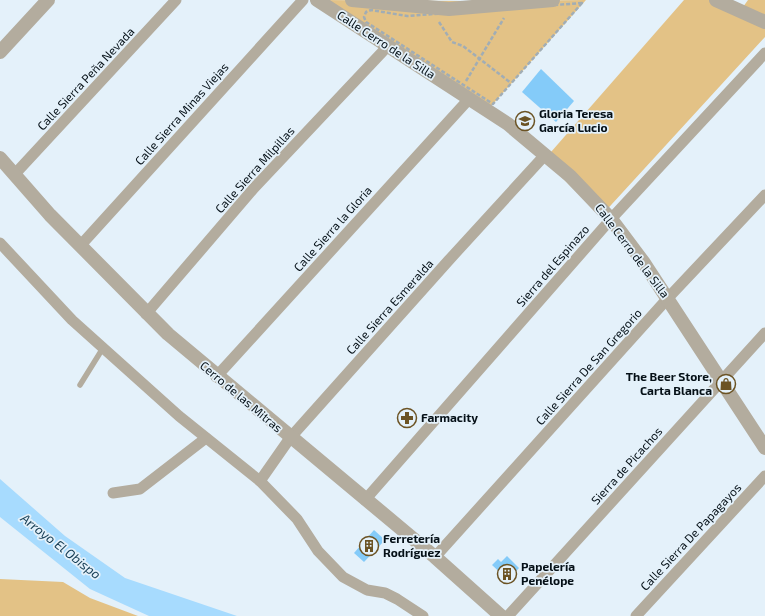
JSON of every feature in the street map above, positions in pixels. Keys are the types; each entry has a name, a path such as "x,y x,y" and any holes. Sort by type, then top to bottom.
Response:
{"street":[{"path":"0,52 48,0"},
{"name":"Calle Sierra Peña Nevada","path":"14,175 176,0"},
{"name":"Calle Sierra Minas Viejas","path":"80,246 303,0"},
{"name":"Calle Cerro de la Silla","path":"317,0 387,47 508,124 570,176 611,219 668,298 765,448"},
{"path":"352,0 450,4 553,0"},
{"path":"721,1 765,22"},
{"name":"Calle Sierra Milpillas","path":"146,314 254,188 387,47"},
{"name":"Sierra del Espinazo","path":"365,500 611,219 765,53"},
{"name":"Calle Sierra la Gloria","path":"216,377 469,99"},
{"name":"Calle Sierra Esmeralda","path":"260,481 290,438 448,260 545,155"},
{"name":"Cerro de las Mitras","path":"0,158 80,246 146,314 216,377 435,557 501,616"},
{"name":"Calle Sierra De San Gregorio","path":"435,557 668,298 765,195"},
{"path":"0,243 72,320 179,416 260,481 297,519 318,551 343,577 367,590 385,594 397,599 423,616"},
{"name":"Sierra de Picachos","path":"508,616 765,333"},
{"path":"113,493 140,488 206,438"},
{"name":"Calle Sierra De Papagayos","path":"636,616 765,476"}],"lane":[{"path":"80,385 103,348"}],"path":[{"path":"582,3 493,104 366,22 364,17 366,12 370,10 407,16 510,9 582,3"},
{"path":"464,84 510,9"},
{"path":"432,14 443,26 452,42 463,46 511,84"}],"shaded area":[{"path":"320,0 466,1 586,0 484,114"},
{"path":"684,0 722,0 743,7 748,0 765,0 765,37 601,216 544,160"},
{"path":"0,579 63,582 90,598 138,616 0,616"}],"water":[{"name":"Arroyo El Obispo","path":"0,479 65,536 125,578 237,616 149,616 90,589 0,517"}],"building":[{"path":"541,69 574,101 556,122 522,92"},
{"name":"Ferretería Rodríguez","path":"374,530 385,540 364,562 354,553"},
{"name":"Papelería Penélope","path":"507,556 519,568 508,580 492,565 498,559 501,562"}],"place":[{"name":"Gloria Teresa García Lucio","path":"525,121"},
{"name":"The Beer Store, Carta Blanca","path":"726,384"},
{"name":"Farmacity","path":"407,418"},
{"name":"Ferretería Rodríguez","path":"369,546"},
{"name":"Papelería Penélope","path":"507,574"}]}
